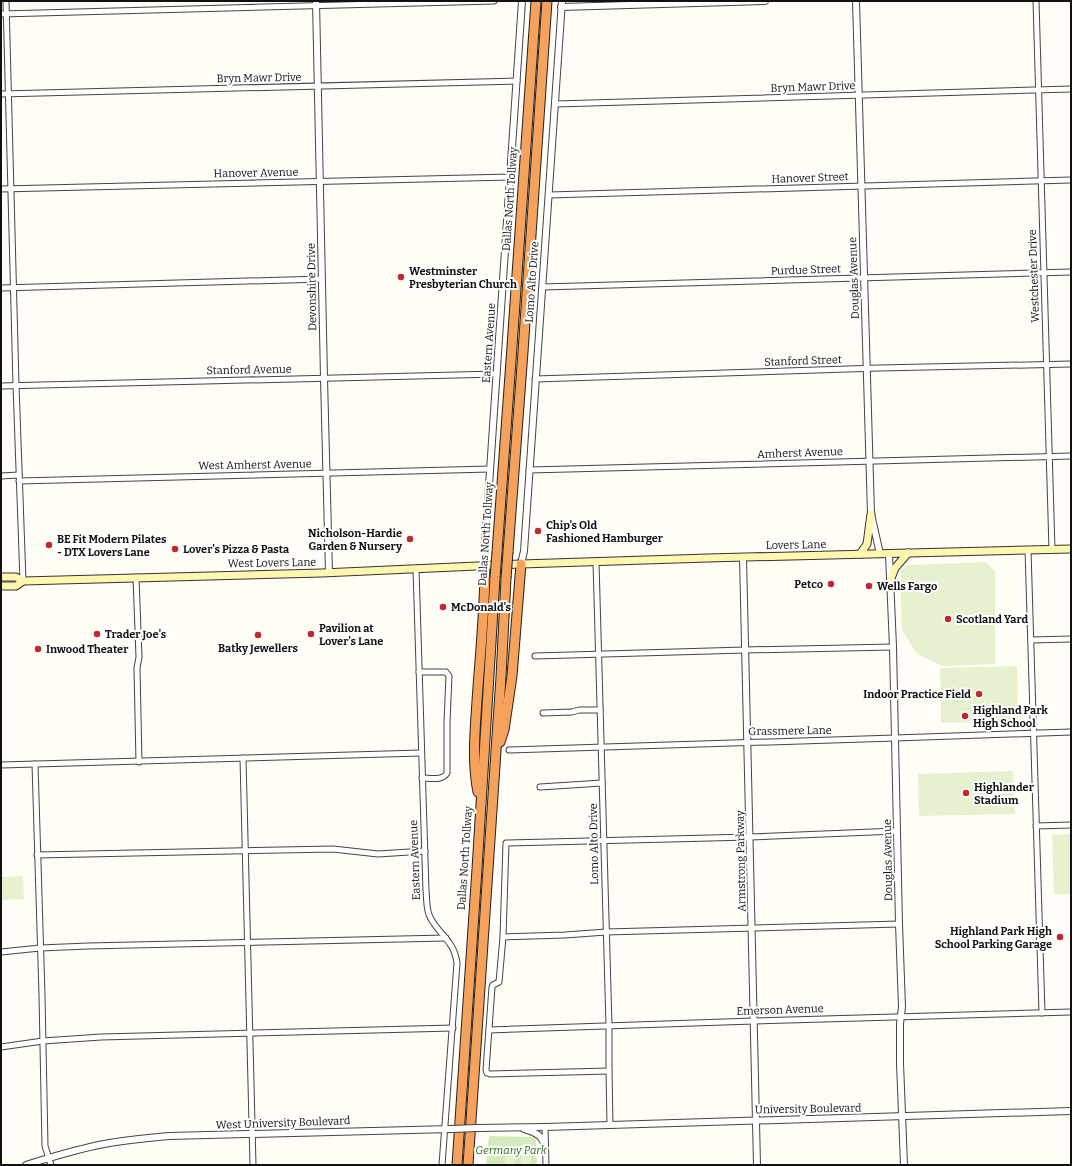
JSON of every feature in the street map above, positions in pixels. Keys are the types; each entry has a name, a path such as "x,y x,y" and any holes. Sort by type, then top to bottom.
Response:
{"highway":[{"name":"Dallas North Tollway","path":"457,1165 495,578 536,1"},
{"name":"Dallas North Tollway","path":"468,1165 501,676 506,578 547,1"},
{"path":"495,755 504,730 512,676 518,583 521,564"},
{"path":"481,806 476,780 475,741 485,566"}],"main road":[{"path":"860,554 867,544 872,514"},
{"name":"Lovers Lane","path":"521,564 1071,549"},
{"path":"890,581 895,568 908,553"},
{"name":"West Lovers Lane","path":"1,577 16,577 23,581 329,573 521,564"},
{"name":"West Lovers Lane","path":"1,586 16,586 23,581"}],"street":[{"path":"6,1 4,14 9,94 16,385 23,581"},
{"path":"4,14 316,4 494,1"},
{"name":"Eastern Avenue","path":"485,566 485,544 522,1"},
{"path":"561,4 764,1"},
{"name":"Douglas Avenue","path":"856,1 872,514 880,554"},
{"name":"Westchester Drive","path":"1036,1 1052,550"},
{"name":"Devonshire Drive","path":"316,4 329,573"},
{"name":"Lomo Alto Drive","path":"521,564 524,551 561,4"},
{"name":"Bryn Mawr Drive","path":"1,94 516,81"},
{"name":"Bryn Mawr Drive","path":"555,104 1071,90"},
{"name":"Hanover Avenue","path":"1,189 511,177"},
{"name":"Hanover Street","path":"549,195 1071,180"},
{"name":"Purdue Street","path":"542,287 1071,272"},
{"path":"1,288 322,279"},
{"name":"Stanford Street","path":"535,379 1071,364"},
{"name":"Stanford Avenue","path":"1,386 497,374"},
{"name":"Amherst Avenue","path":"529,470 1071,456"},
{"name":"West Amherst Avenue","path":"1,476 19,478 326,474 490,469"},
{"path":"1028,550 1042,1013"},
{"name":"Douglas Avenue","path":"889,554 893,647 902,1007 900,1024 900,1063 904,1165"},
{"name":"Armstrong Parkway","path":"743,557 757,1165"},
{"name":"Lomo Alto Drive","path":"596,562 609,1026 610,1125"},
{"name":"Eastern Avenue","path":"416,569 426,891 429,914 432,921 453,948 456,954 457,963 452,1028 448,1129 442,1165"},
{"path":"136,577 139,650 137,668 139,762"},
{"path":"1031,640 1071,639"},
{"path":"535,656 893,647"},
{"path":"419,672 446,672 449,676 446,722 447,773 444,777 440,778 422,778"},
{"path":"543,713 600,710"},
{"name":"Grassmere Lane","path":"509,750 1071,732"},
{"path":"1,765 139,762 421,752"},
{"path":"243,758 253,1165"},
{"path":"35,764 45,1146 51,1165"},
{"path":"540,787 602,783"},
{"path":"1036,826 1071,825"},
{"path":"609,1072 487,1073 492,987 493,984 499,982 503,937 506,843 897,832"},
{"path":"37,855 333,849 378,854 425,851"},
{"path":"503,937 606,932 899,924"},
{"path":"1,952 40,948 446,938"},
{"name":"Emerson Avenue","path":"489,1030 754,1020 1071,1012"},
{"path":"1,1047 43,1041 101,1037 452,1028"},
{"name":"University Boulevard","path":"545,1127 1071,1111"},
{"path":"545,1127 546,1165"},
{"name":"West University Boulevard","path":"26,1165 103,1144 168,1136 545,1127"},
{"path":"519,1128 541,1136 545,1146"}],"green space":[{"name":"Scotland Yard","path":"986,562 995,571 995,664 943,666 917,654 902,630 900,570 908,565"},
{"name":"Indoor Practice Field","path":"1017,666 1018,721 941,723 940,668"},
{"path":"1013,771 1015,814 919,816 918,774"},
{"path":"1071,834 1071,894 1054,894 1052,835"},
{"path":"23,876 24,899 1,900 1,877"},
{"name":"Germany Park","path":"489,1136 536,1137 537,1165 486,1165"},
{"path":"530,1145 531,1165 521,1165 521,1146"},
{"path":"505,1146 515,1146 515,1165 505,1165"}],"place":[{"name":"Westminster Presbyterian Church","path":"401,277"},
{"name":"Chip's Old Fashioned Hamburger","path":"538,531"},
{"name":"Nicholson-Hardie Garden & Nursery","path":"410,539"},
{"name":"BE Fit Modern Pilates - DTX Lovers Lane","path":"49,545"},
{"name":"Lover's Pizza & Pasta","path":"175,549"},
{"name":"Petco","path":"831,584"},
{"name":"Wells Fargo","path":"869,586"},
{"name":"McDonald's","path":"443,607"},
{"name":"Scotland Yard","path":"948,619"},
{"name":"Trader Joe's","path":"97,634"},
{"name":"Pavilion at Lover's Lane","path":"311,634"},
{"name":"Batky Jewellers","path":"258,635"},
{"name":"Inwood Theater","path":"38,649"},
{"name":"Indoor Practice Field","path":"979,694"},
{"name":"Highland Park High School","path":"965,716"},
{"name":"Highlander Stadium","path":"966,793"},
{"name":"Highland Park High School Parking Garage","path":"1060,937"}]}
